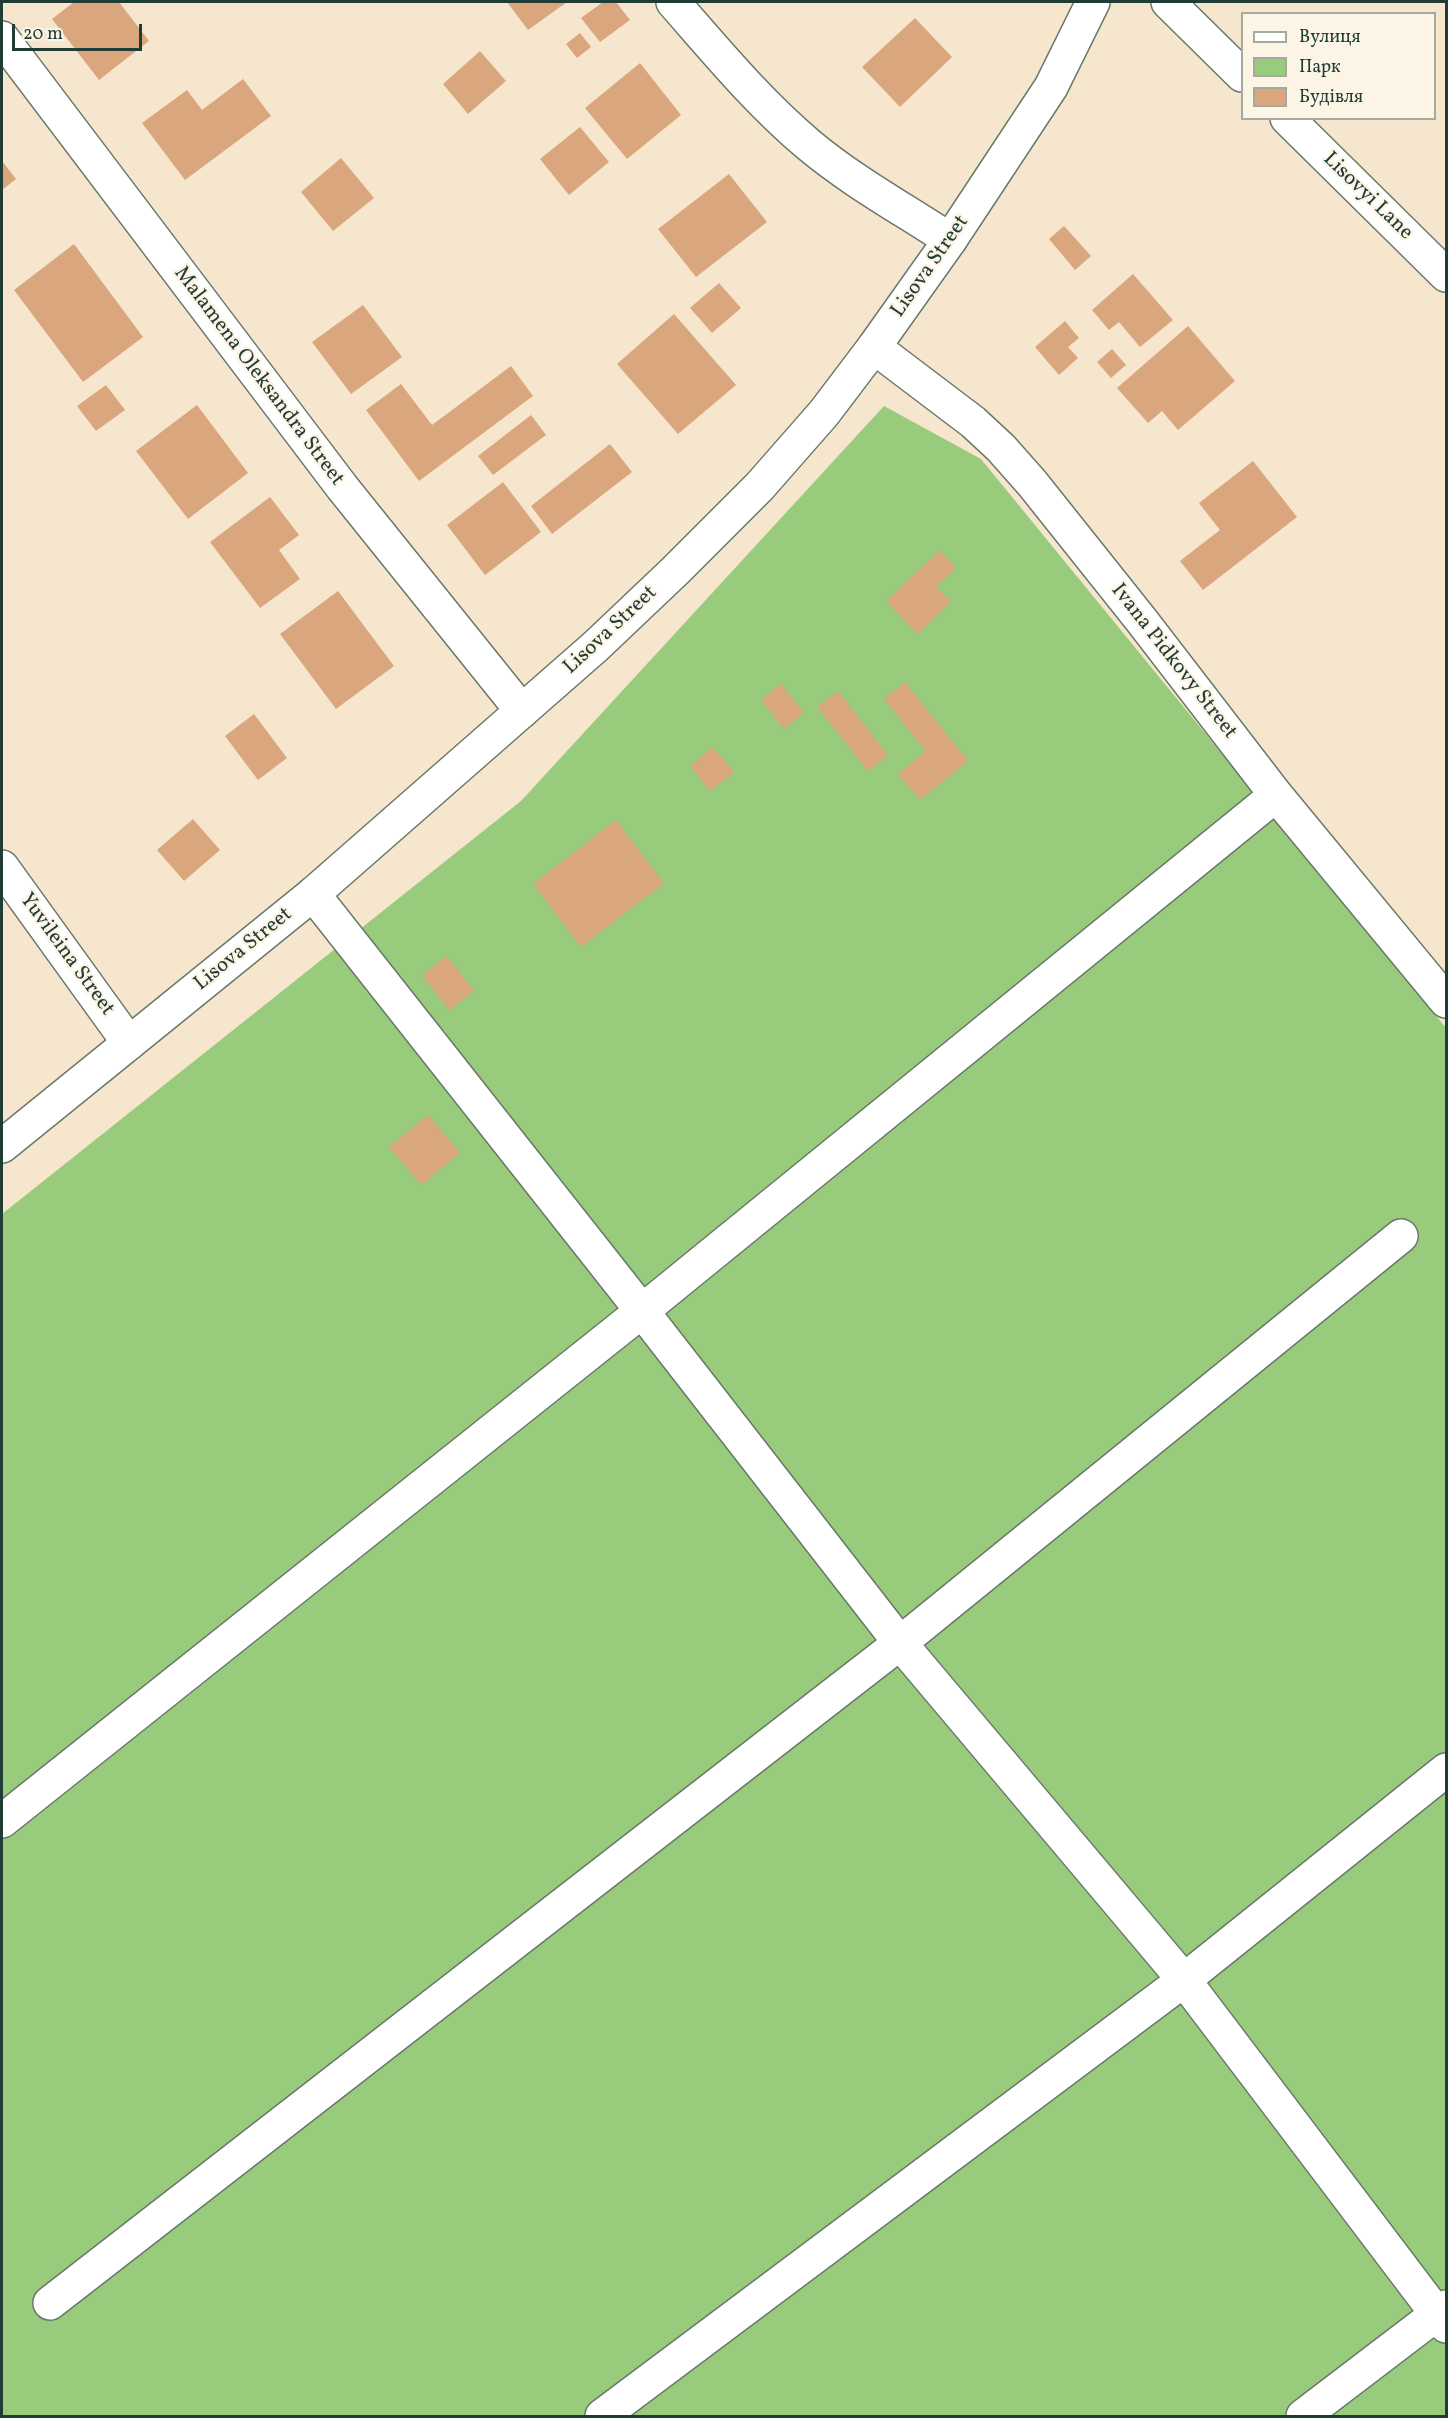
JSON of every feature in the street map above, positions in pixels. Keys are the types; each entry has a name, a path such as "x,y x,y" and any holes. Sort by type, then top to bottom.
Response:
{"street":[{"path":"673,2 762,103 785,125 838,167 950,240"},
{"name":"Lisova Street","path":"2,1146 313,894 522,711 675,571 760,486 824,413 950,240 1051,87 1093,2"},
{"path":"1168,2 1241,74"},
{"name":"Malamena Oleksandra Street","path":"2,38 342,487 522,711"},
{"name":"Lisovyi Lane","path":"1289,120 1446,275"},
{"name":"Ivana Pidkovy Street","path":"874,347 973,422 1001,448 1128,603 1276,795 1446,1001"},
{"path":"2,1821 642,1311 1276,795"},
{"name":"Yuvileina Street","path":"2,867 129,1042"},
{"path":"313,894 900,1643 1184,1980 1443,2316 1303,2416"},
{"path":"50,2303 900,1643 1401,1236"},
{"path":"602,2416 1184,1980 1446,1770"}],"green space":[{"path":"884,406 981,459 1446,1028 1446,2416 2,2416 2,1214 521,801"}],"building":[{"path":"74,2 119,2 149,41 99,80 52,19"},
{"path":"507,2 567,2 528,30"},
{"path":"603,2 616,2 630,20 600,42 581,18"},
{"path":"915,18 952,57 900,107 862,67"},
{"path":"580,33 591,47 577,58 566,44"},
{"path":"480,51 506,81 468,114 443,84"},
{"path":"640,63 681,115 627,159 585,108"},
{"path":"243,79 271,116 185,180 142,123 187,90 202,110"},
{"path":"580,127 609,162 569,195 540,159"},
{"path":"341,158 374,198 333,231 301,192"},
{"path":"2,161 16,179 2,190"},
{"path":"729,174 767,222 696,277 658,229"},
{"path":"1064,226 1091,256 1075,270 1049,239"},
{"path":"74,244 143,337 83,382 14,290"},
{"path":"1133,274 1173,320 1140,347 1119,322 1109,330 1092,310"},
{"path":"719,283 741,308 712,333 690,308"},
{"path":"363,305 402,357 351,394 312,342"},
{"path":"674,314 736,385 678,434 617,364"},
{"path":"1065,321 1079,338 1068,347 1078,358 1059,375 1035,347"},
{"path":"1188,326 1235,381 1178,430 1162,411 1148,423 1117,388"},
{"path":"1112,349 1126,365 1111,378 1097,362"},
{"path":"511,366 533,396 419,481 366,410 401,384 432,425"},
{"path":"106,385 125,410 96,431 77,406"},
{"path":"197,405 248,473 188,519 136,451"},
{"path":"531,415 546,435 493,475 478,456"},
{"path":"610,444 632,472 552,534 531,506"},
{"path":"1253,461 1297,517 1203,590 1180,561 1220,530 1199,503"},
{"path":"503,482 541,532 485,575 447,525"},
{"path":"270,497 299,535 279,550 300,579 260,608 210,542"},
{"path":"940,550 956,568 936,586 951,602 917,634 886,601"},
{"path":"338,591 394,666 336,709 280,634"},
{"path":"905,682 968,761 920,800 898,774 926,751 884,699"},
{"path":"781,684 804,713 784,729 761,700"},
{"path":"838,691 888,755 868,771 817,707"},
{"path":"254,714 287,758 258,780 225,736"},
{"path":"713,747 734,772 710,791 690,766"},
{"path":"193,819 220,850 184,881 157,850"},
{"path":"616,820 664,883 581,947 533,884"},
{"path":"447,956 474,991 449,1010 422,975"},
{"path":"428,1115 460,1153 421,1185 389,1147"}]}
